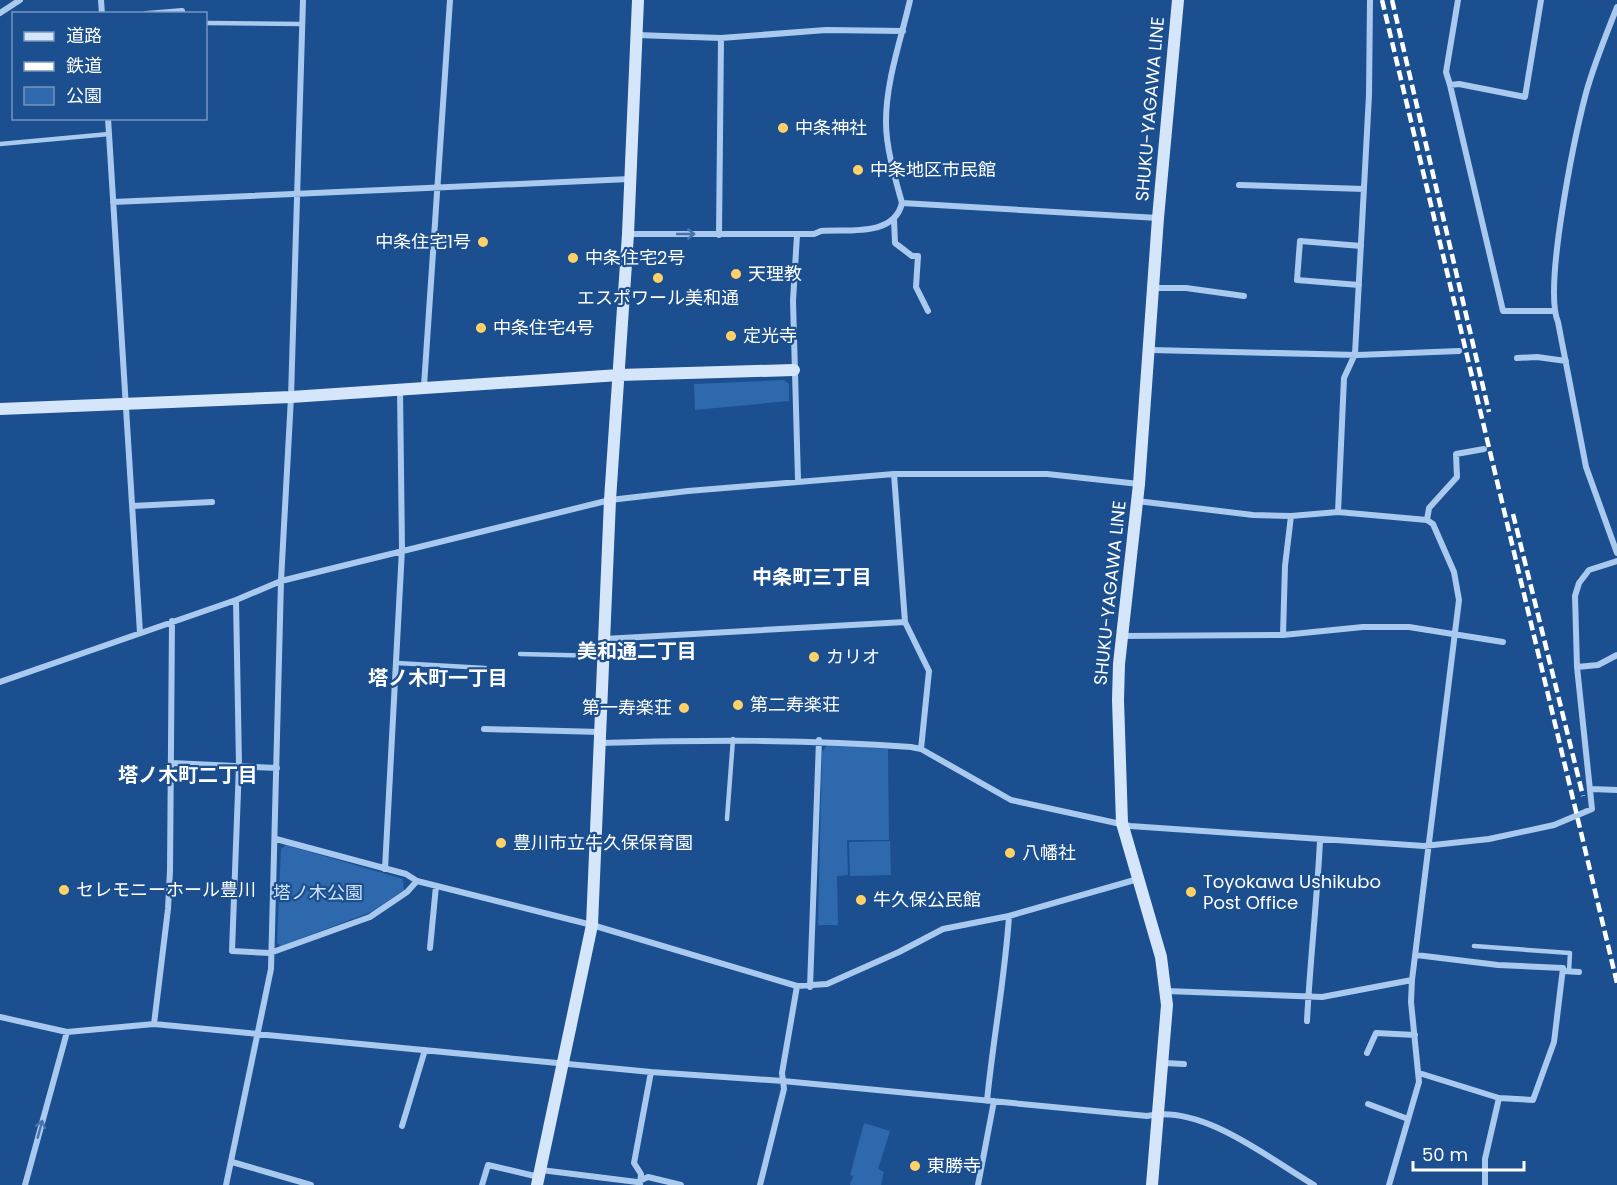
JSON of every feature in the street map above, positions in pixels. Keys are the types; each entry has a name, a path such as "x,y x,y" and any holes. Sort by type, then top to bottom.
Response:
{"street":[{"path":"0,14 20,0"},
{"path":"226,1185 271,969 278,768 280,581 291,397 303,0"},
{"path":"424,387 450,0"},
{"path":"539,1177 561,1063 592,925 610,500 628,234 638,0"},
{"path":"628,234 798,235 877,228 889,224 902,202 886,123 895,58 910,0"},
{"name":"SHUKU-YAGAWA LINE","path":"1152,1185 1164,1064 1167,1005 1161,957 1122,823 1118,700 1122,636 1151,350 1158,218 1178,0"},
{"path":"1338,512 1344,378 1355,354 1364,189 1370,0"},
{"path":"1458,0 1446,72 1503,311 1553,311"},
{"path":"1450,85 1459,84 1525,97 1541,0"},
{"path":"1617,7 1586,93 1558,241 1553,311 1566,361 1586,467 1617,553"},
{"path":"170,12 182,11"},
{"path":"637,35 721,38 826,30 903,31"},
{"path":"719,235 721,38"},
{"path":"108,120 140,633"},
{"path":"113,202 630,179"},
{"path":"1239,185 1364,189"},
{"path":"902,202 1158,218"},
{"path":"894,218 895,243 912,256 918,256 916,287 928,311"},
{"path":"798,235 793,302 798,480"},
{"path":"1359,285 1297,280 1300,241 1361,246"},
{"path":"1154,288 1186,288 1244,296"},
{"path":"1151,350 1355,354 1459,351"},
{"path":"1517,358 1537,357 1566,361"},
{"path":"0,410 291,397 400,387 619,375 794,370"},
{"path":"385,869 402,549 400,387"},
{"path":"1427,520 1429,508 1457,477 1456,453 1484,448"},
{"path":"894,474 905,622 929,671 921,749"},
{"path":"0,682 236,600 280,581 402,549 610,500 798,480 894,474 1047,474 1139,484"},
{"path":"1137,501 1253,515 1291,516 1338,512 1427,520 1433,524 1454,572 1459,600 1412,980 1411,1002 1419,1073 1389,1185"},
{"path":"132,507 212,502"},
{"path":"1283,635 1285,566 1291,516"},
{"path":"484,729 601,737 819,740 921,749 1011,801 1122,823 1320,841 1428,845 1489,839 1554,825 1591,811 1591,789 1576,667 1576,590 1589,570 1617,561"},
{"path":"236,600 239,765 232,951 270,953 370,917 406,892 417,881"},
{"path":"154,1024 168,909 172,763 172,621"},
{"path":"604,639 905,622"},
{"path":"1122,636 1283,635 1363,627 1409,627 1503,642"},
{"path":"1576,667 1598,665 1617,655"},
{"path":"810,987 819,740"},
{"path":"172,763 278,768"},
{"path":"1591,789 1617,790"},
{"path":"276,838 406,874 417,881 592,925 797,986 810,987 827,984 850,974 943,928 1009,916 1138,879"},
{"path":"1307,1021 1320,841"},
{"path":"430,948 436,886"},
{"path":"978,1185 990,1101 994,1031 1007,956 1009,916"},
{"path":"1416,955 1498,965 1563,968 1566,971 1579,972"},
{"path":"1419,1073 1499,1098 1533,1100 1554,1042 1566,971"},
{"path":"1165,991 1322,998 1412,980"},
{"path":"760,1185 784,1089 783,1081 797,986"},
{"path":"0,1017 67,1032 154,1024 651,1072 783,1081 1147,1116 1159,1113 1205,1122 1314,1185"},
{"path":"25,1185 67,1032"},
{"path":"1367,1053 1376,1033 1415,1035"},
{"path":"402,1126 425,1050"},
{"path":"1164,1064 1184,1064"},
{"path":"641,1182 634,1163 651,1072"},
{"path":"1485,1185 1485,1159 1499,1098"},
{"path":"1368,1104 1408,1119"},
{"path":"232,1162 295,1183 310,1185"},
{"path":"483,1185 488,1165 539,1177 638,1182 648,1177 681,1185"}],"lane":[{"path":"208,23 302,24"},
{"path":"0,144 109,134"},
{"path":"520,654 603,656"},
{"path":"397,663 485,668"},
{"path":"727,819 733,739"},
{"path":"1474,946 1570,953 1566,971"}],"green space":[{"path":"784,380 789,384 789,401 695,410 694,384"},
{"path":"828,744 888,749 889,840 847,840 848,875 837,876 838,925 818,925 822,752"},
{"path":"890,841 891,875 850,876 849,842"},
{"name":"塔ノ木公園","path":"286,845 403,879 404,890 371,912 281,946 277,943 281,849"},
{"path":"864,1123 890,1131 878,1169 884,1172 881,1185 850,1185 853,1176 850,1175"}],"railway":[{"path":"1382,0 1617,983"},
{"path":"1392,0 1489,412"},
{"path":"1513,514 1583,796"}],"place":[{"name":"中条神社","path":"783,128"},
{"name":"中条地区市民館","path":"858,170"},
{"name":"中条住宅1号","path":"483,242"},
{"name":"中条住宅2号","path":"573,258"},
{"name":"天理教","path":"736,274"},
{"name":"エスポワール美和通","path":"658,278"},
{"name":"中条住宅4号","path":"481,328"},
{"name":"定光寺","path":"731,336"},
{"name":"カリオ","path":"814,657"},
{"name":"第二寿楽荘","path":"738,705"},
{"name":"第一寿楽荘","path":"684,708"},
{"name":"豊川市立牛久保保育園","path":"501,843"},
{"name":"八幡社","path":"1010,853"},
{"name":"セレモニーホール豊川","path":"64,890"},
{"name":"Toyokawa Ushikubo Post Office","path":"1191,892"},
{"name":"牛久保公民館","path":"861,900"},
{"name":"東勝寺","path":"915,1166"}],"district":[{"name":"中条町三丁目","path":"812,577"},
{"name":"美和通二丁目","path":"637,651"},
{"name":"塔ノ木町一丁目","path":"438,678"},
{"name":"塔ノ木町二丁目","path":"188,775"}]}
